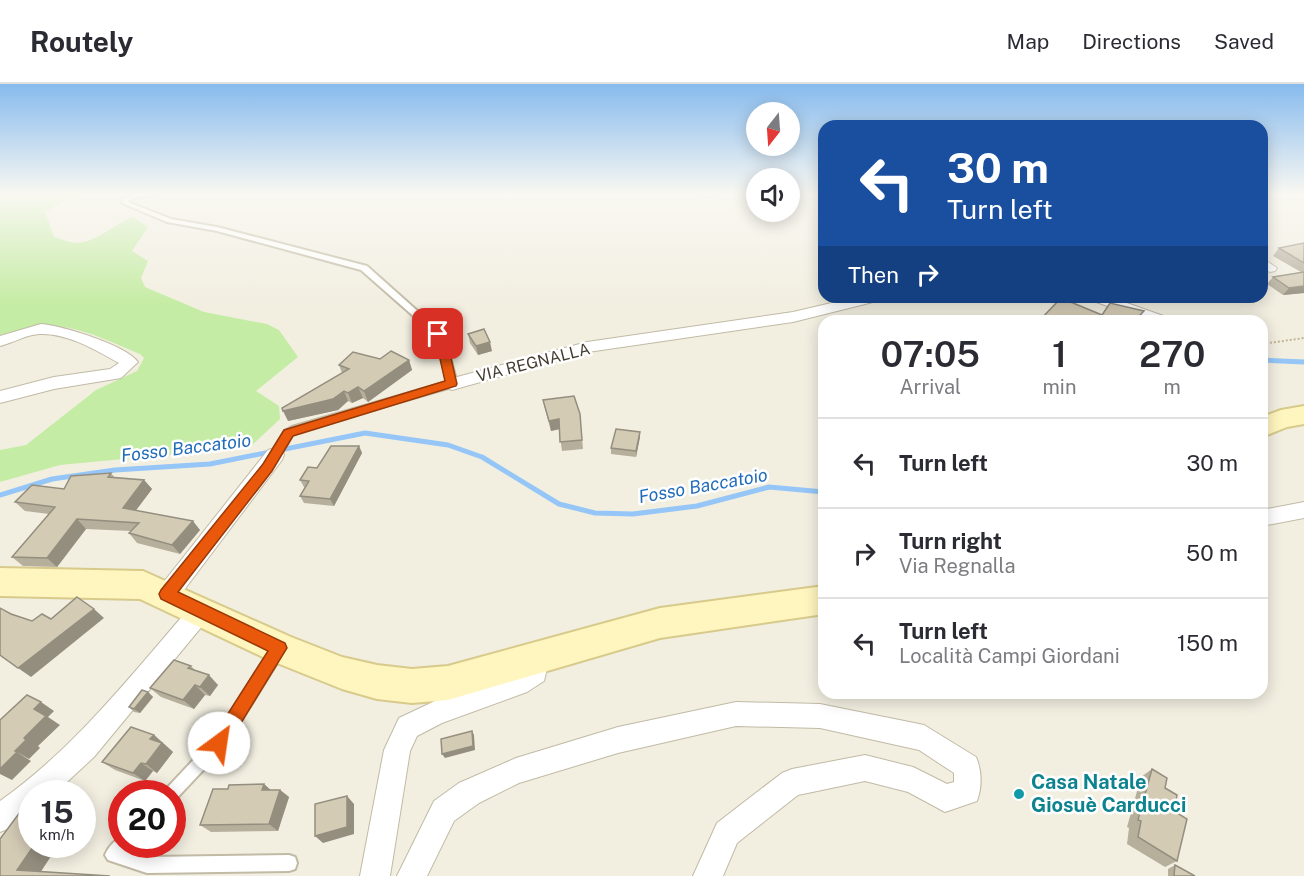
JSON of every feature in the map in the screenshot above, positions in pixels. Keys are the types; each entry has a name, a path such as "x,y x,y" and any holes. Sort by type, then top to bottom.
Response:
{"street":[{"name":"VIA REGNALLA","path":"452,384 587,347 793,317 851,303"},
{"path":"1113,303 1146,315"},
{"path":"0,340 41,329 108,349 130,362 116,374 54,383 0,397"},
{"path":"1268,425 1281,419 1304,415"},
{"name":"VIA REGNALLA","path":"167,594 279,448"},
{"path":"1268,517 1304,510"},
{"path":"0,582 143,585 167,594 200,612 279,648 342,673 377,682 412,686 448,683 660,622 818,601"},
{"path":"48,780 85,748 200,612"},
{"path":"375,876 397,750 408,728 435,712 518,684 535,673 538,656"},
{"path":"412,876 444,811 469,793 516,771 618,741 736,714 820,716 924,738 967,766 967,791 945,798 913,780 866,768 792,783 727,833 708,876"},
{"path":"0,818 18,804"}],"lane":[{"path":"221,230 364,268 438,334 442,341 452,384"},
{"name":"VIA REGNALLA","path":"279,448 288,433 295,429 452,384"},
{"path":"184,780 219,743 279,648"},
{"path":"123,858 147,865 289,862"}],"path":[{"path":"1268,343 1304,338"}],"green space":[{"path":"0,230 51,230 54,237 77,243 92,240 109,230 146,230 132,251 148,261 141,278 145,287 204,312 267,324 279,330 298,357 256,391 279,406 280,419 250,447 60,465 0,482 0,450 26,445 96,390 137,371 144,358 140,354 105,339 71,328 37,326 0,338"}],"building":[{"path":"1304,243 1304,263 1279,248"},
{"path":"1304,272 1304,286 1289,288 1273,277"},
{"path":"1056,303 1073,303 1102,315 1045,315"},
{"path":"1110,303 1144,311 1140,315 1102,315"},
{"path":"484,329 490,342 476,346 468,334"},
{"path":"391,351 409,360 364,391 358,387 348,393 344,391 333,399 283,411 282,408 349,369 339,365 353,352 380,359"},
{"path":"574,396 580,414 582,440 560,442 559,419 549,421 543,400"},
{"path":"616,429 640,432 636,451 611,448"},
{"path":"331,446 359,446 330,499 300,496 309,481 300,480 308,467 317,468"},
{"path":"111,473 108,477 144,480 123,508 193,521 172,545 129,533 139,523 77,519 47,558 12,557 55,507 15,502 32,485 64,489 71,476"},
{"path":"77,597 94,609 18,668 0,655 0,608 32,621 42,614 51,619"},
{"path":"174,660 191,666 188,668 209,675 200,687 195,685 183,700 150,688"},
{"path":"142,690 148,692 134,709 129,707"},
{"path":"27,695 41,702 34,709 46,716 24,738 26,740 15,751 17,752 0,769 0,720"},
{"path":"131,727 154,735 150,739 162,743 146,764 141,763 133,773 102,762"},
{"path":"472,731 473,746 442,754 441,739"},
{"path":"1152,769 1167,778 1165,788 1177,795 1174,811 1187,819 1177,861 1138,837 1141,821 1138,820"},
{"path":"264,784 262,790 280,790 269,824 200,825 213,789 228,789 229,785"},
{"path":"347,796 347,827 315,836 315,804"},
{"path":"18,815 18,858 25,858 17,870 110,876 0,876 0,839"},
{"path":"1175,865 1195,876 1174,876"}],"waterway":[{"name":"Fosso Baccatoio","path":"1268,360 1304,362"},
{"name":"Fosso Baccatoio","path":"0,495 52,479 115,470 210,464 365,433 448,445 482,457 559,504 595,513 633,514 697,506 769,487 818,491"}],"place":[{"name":"Casa Natale Giosuè Carducci","path":"1019,794"}],"route":[{"path":"219,743 279,648 200,612 167,594 267,468 288,433 295,429 452,384 442,341 438,334"}]}
